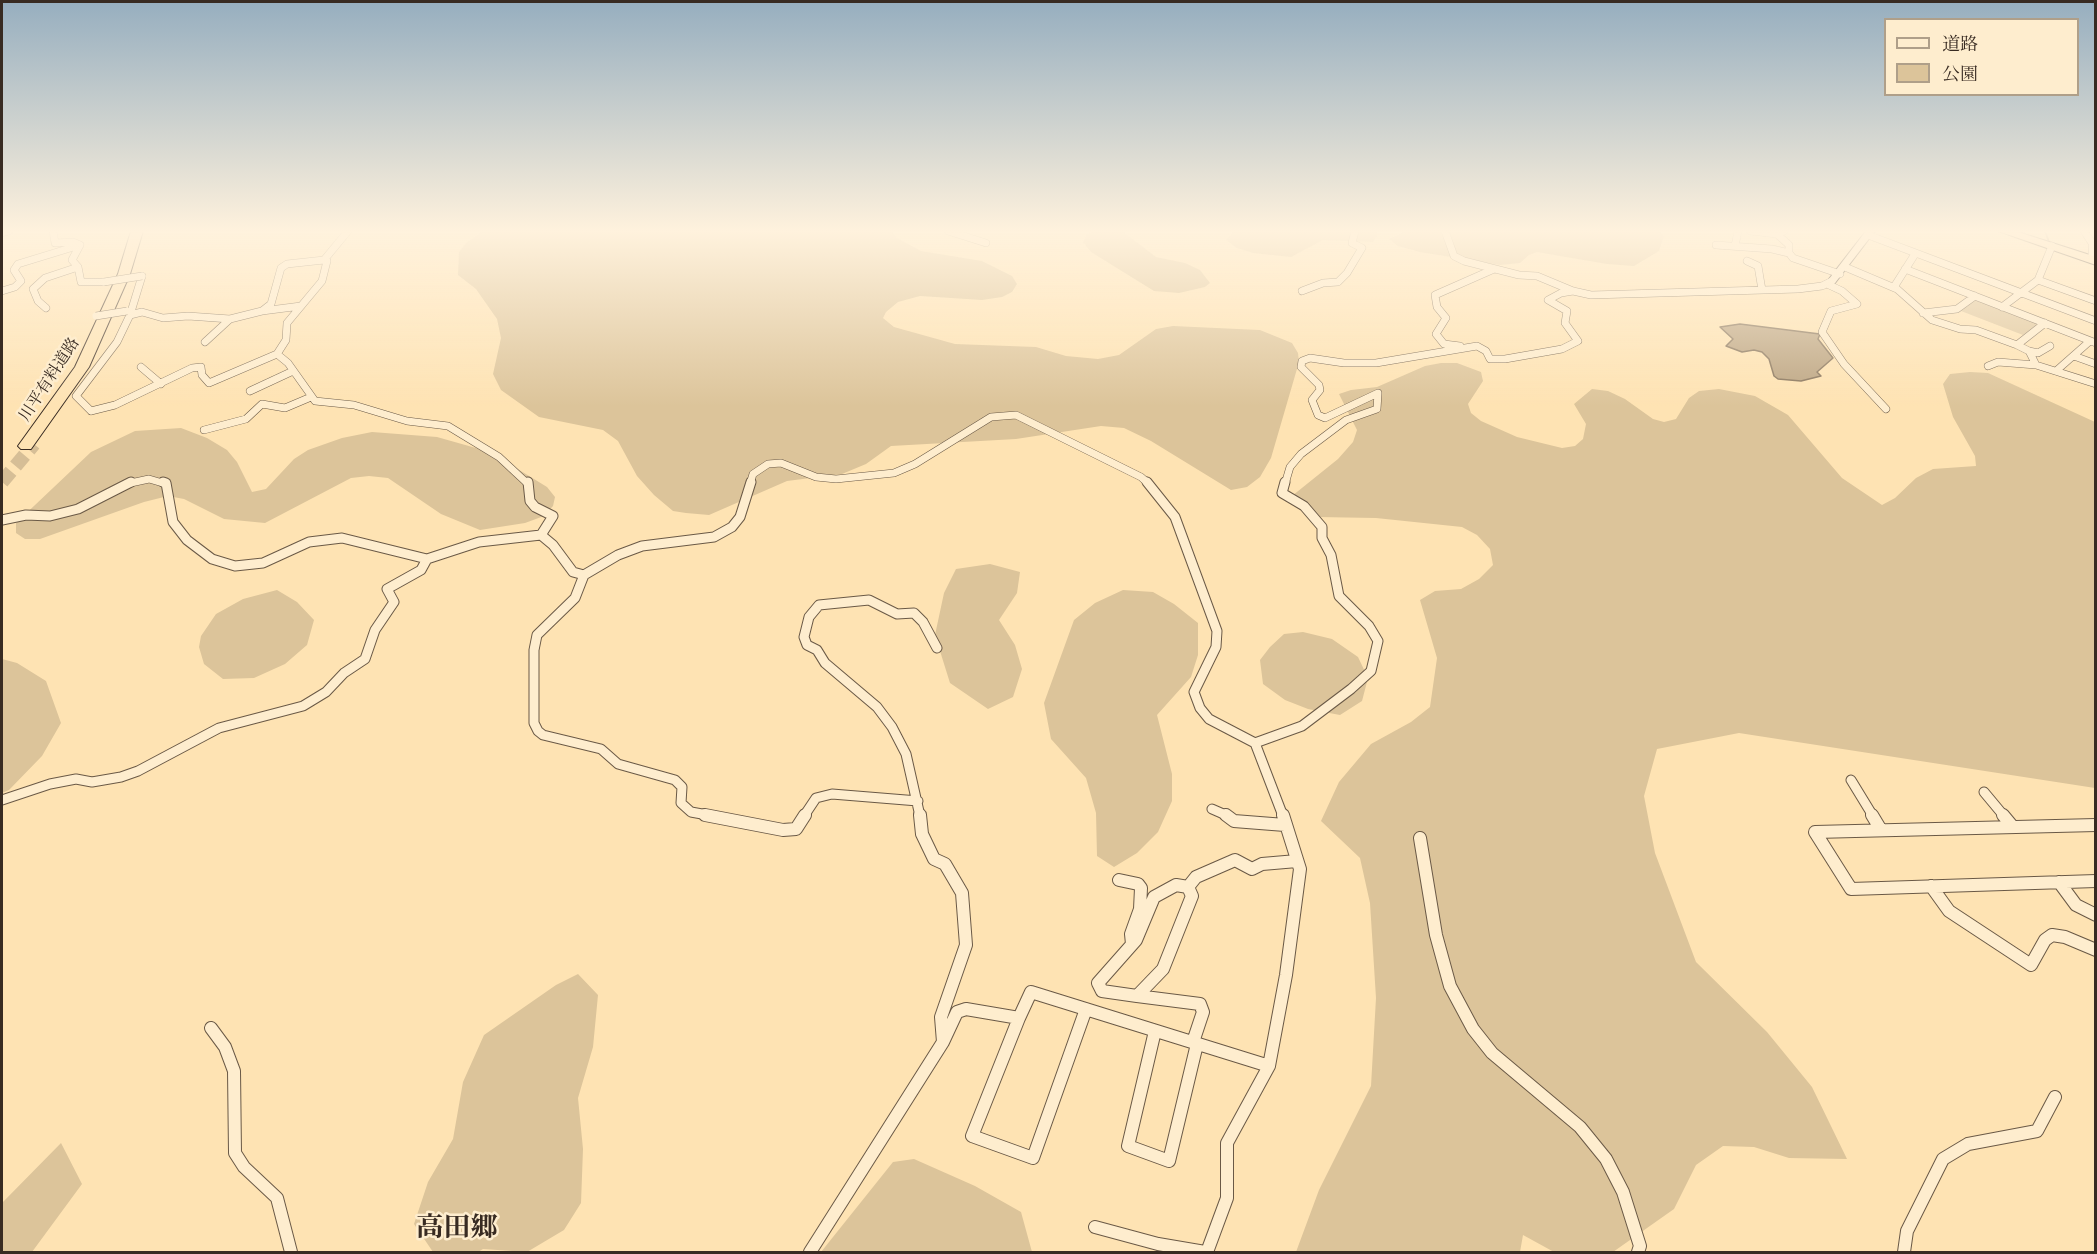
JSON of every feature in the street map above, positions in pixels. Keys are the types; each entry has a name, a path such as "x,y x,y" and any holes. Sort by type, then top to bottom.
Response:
{"highway":[{"name":"川平有料道路","path":"117,290 82,367 30,445 90,364 111,320 121,290"}],"street":[{"path":"33,290 38,301 46,308"},
{"path":"137,290 117,342 76,396 91,411 115,405 192,368 201,367 202,375 209,383 278,354 286,340 286,323 315,290"},
{"path":"262,311 271,304 275,290"},
{"path":"1302,291 1306,290"},
{"path":"1449,290 1435,296 1437,307 1446,318 1436,334 1444,344 1468,347"},
{"path":"1569,290 1591,295 1762,290"},
{"path":"1841,290 1857,304 1831,311 1822,332 1844,364 1886,409"},
{"path":"1897,290 1932,321 1960,329 1976,330 2038,353 2050,346"},
{"path":"1958,290 2093,342"},
{"path":"2012,290 2096,321"},
{"path":"2002,307 2026,290"},
{"path":"2064,290 2096,301"},
{"path":"1255,743 1302,726 1351,689 1371,671 1378,641 1369,626 1339,596 1331,555 1322,538 1322,527 1304,506 1282,493 1290,467 1301,453 1346,420 1377,409 1378,393 1325,418 1318,415 1312,400 1320,390 1319,385 1301,367 1302,360 1310,358 1337,363 1376,363 1399,357 1477,346 1486,351 1490,359 1505,359 1572,345 1578,341 1565,323 1568,311 1548,300 1561,293 1573,291"},
{"path":"1923,313 1957,309 1975,296"},
{"path":"96,316 142,312 164,318 189,316 230,319 262,311 301,306"},
{"path":"205,342 230,319"},
{"path":"1922,324 1932,321"},
{"path":"2017,345 2045,323"},
{"path":"2056,371 2093,342"},
{"path":"2029,351 2036,365"},
{"path":"278,354 315,401 354,405 407,421 441,425 457,430 498,457 528,482 530,501 553,516 541,535"},
{"path":"2074,356 2096,364"},
{"path":"1988,366 1998,362 2036,365 2096,384"},
{"path":"141,367 161,384"},
{"path":"250,391 293,371"},
{"path":"204,430 246,419 262,404 285,408 311,397"},
{"path":"918,801 832,794 816,798 796,830 783,830 691,812 681,803 682,787 675,780 618,764 601,749 543,735 534,723 534,650 537,635 575,597 584,576 618,555 642,546 714,537 724,532 740,517 753,474 768,464 781,463 816,477 836,479 894,473 915,464 991,417 1016,415 1141,477 1164,499 1185,541 1217,631 1216,646 1194,692 1200,708 1209,719 1255,743 1272,782 1300,869 1286,975 1269,1066 1227,1143 1227,1198 1206,1252 1158,1244 1095,1227"},
{"path":"2,520 26,515 50,516 78,509 127,483 149,479 166,483 173,522 187,540 212,559 235,566 263,563 309,542 342,537 427,559 479,542 541,535 553,544 573,572 584,576"},
{"path":"2,800 50,784 76,779 92,782 121,777 138,771 219,728 303,706 326,692 344,673 365,658 375,630 394,602 387,589 421,570 427,559"},
{"path":"937,648 923,622 914,613 897,614 869,600 819,605 809,617 804,637 807,645 818,650 825,663 877,707 892,727 906,754 918,801 922,834 934,859 945,864 962,893 966,945 941,1017 943,1042"},
{"path":"1851,780 1881,830"},
{"path":"1984,792 2013,827"},
{"path":"1212,809 1219,810 1234,821 1285,825"},
{"path":"2094,826 1815,832 1851,888 2096,881"},
{"path":"1420,838 1436,936 1450,986 1473,1029 1492,1053 1512,1073 1580,1126 1606,1159 1623,1192 1640,1246 1638,1252"},
{"path":"1188,887 1196,877 1235,860 1252,869 1262,864 1297,861"},
{"path":"1119,880 1138,884 1141,888 1140,909 1131,934 1132,944"},
{"path":"2059,882 2076,905 2096,915"},
{"path":"1155,1031 1128,1146 1169,1161 1203,1012 1200,1004 1102,991 1098,982 1132,944 1154,897 1176,885 1188,887"},
{"path":"1931,886 1949,911 2031,965 2045,940 2052,935 2081,942 2096,950"},
{"path":"1137,996 1163,969 1170,956 1192,896 1188,887"},
{"path":"1086,1009 1032,1158 972,1136 1031,992 1086,1009 1155,1031 1269,1066"},
{"path":"810,1252 943,1042 957,1012 966,1009 1019,1017"},
{"path":"212,1028 225,1047 234,1071 235,1154 244,1167 277,1198 291,1252"},
{"path":"1904,1252 1907,1231 1944,1159 1968,1144 2037,1131 2055,1097"}],"green space":[{"path":"476,290 1014,290 1002,297 982,300 920,296 898,302 886,312 883,318 894,327 955,344 1036,347 1066,356 1098,359 1119,355 1156,329 1173,326 1260,330 1292,343 1298,353 1299,362 1271,458 1260,477 1247,487 1231,490 1151,441 1124,428 1101,426 1016,439 891,446 866,464 842,474 787,481 709,515 673,511 637,476 618,441 603,430 539,417 501,390 493,374 501,338 497,319"},
{"path":"1152,290 1194,290 1179,293"},
{"path":"1978,299 2039,323 2023,335 1961,311"},
{"path":"1457,363 1481,372 1483,381 1468,404 1471,413 1481,421 1517,437 1562,448 1575,446 1583,439 1586,424 1574,404 1592,389 1608,391 1625,399 1653,419 1664,422 1676,419 1689,398 1699,391 1719,389 1755,396 1788,415 1842,478 1882,505 1895,498 1916,478 1933,469 1976,466 1975,456 1953,417 1943,384 1950,374 1988,373 2095,422 2095,788 1739,733 1657,749 1644,796 1655,853 1696,962 1767,1032 1812,1087 1847,1159 1789,1158 1754,1147 1723,1146 1696,1165 1674,1209 1613,1252 1554,1252 1523,1235 1520,1252 1296,1252 1319,1190 1371,1086 1376,998 1370,903 1360,858 1321,821 1339,782 1371,744 1411,722 1430,707 1437,658 1420,600 1435,591 1461,589 1479,579 1493,565 1490,549 1477,535 1462,527 1376,518 1317,517 1300,510 1287,500 1338,459 1353,442 1357,430 1339,394 1377,387 1425,366"},
{"path":"181,428 207,438 227,450 237,462 252,492 266,489 294,459 308,450 342,438 372,432 437,437 490,452 547,487 555,497 553,506 544,516 525,523 480,530 441,514 388,478 369,476 351,478 265,523 224,519 184,499 168,496 144,502 40,539 25,539 16,533 16,523 91,452 135,431"},
{"path":"990,564 1020,572 1017,593 999,620 1015,645 1022,669 1013,697 988,709 950,683 935,635 944,593 956,569"},
{"path":"277,590 297,602 314,620 307,645 285,664 254,678 223,679 204,664 199,647 201,636 216,614 243,599"},
{"path":"1123,590 1153,592 1174,604 1198,623 1198,655 1191,677 1157,715 1172,774 1172,801 1158,832 1137,853 1114,867 1097,856 1096,813 1086,778 1051,739 1044,703 1074,620 1095,603"},
{"path":"1303,632 1332,639 1358,657 1368,678 1362,701 1340,715 1308,709 1285,700 1263,684 1260,660 1270,647 1284,634"},
{"path":"2,659 17,663 46,681 61,723 42,756 9,790 2,793"},
{"path":"578,974 598,995 593,1047 578,1098 583,1149 581,1203 564,1230 527,1252 483,1249 478,1252 433,1252 414,1224 428,1182 453,1139 463,1082 484,1035 556,985"},
{"path":"61,1143 82,1184 32,1252 2,1252 2,1203"},
{"path":"914,1159 975,1186 1021,1212 1032,1252 821,1252 893,1162"}],"shaded area":[{"path":"1740,324 1820,334 1818,339 1833,358 1817,372 1821,376 1801,381 1778,379 1774,376 1769,359 1762,352 1754,350 1742,352 1726,346 1733,339 1720,327"}],"tunnel":[{"path":"2,482 34,444"}],"district":[{"name":"高田郷","path":"457,1230"}]}
